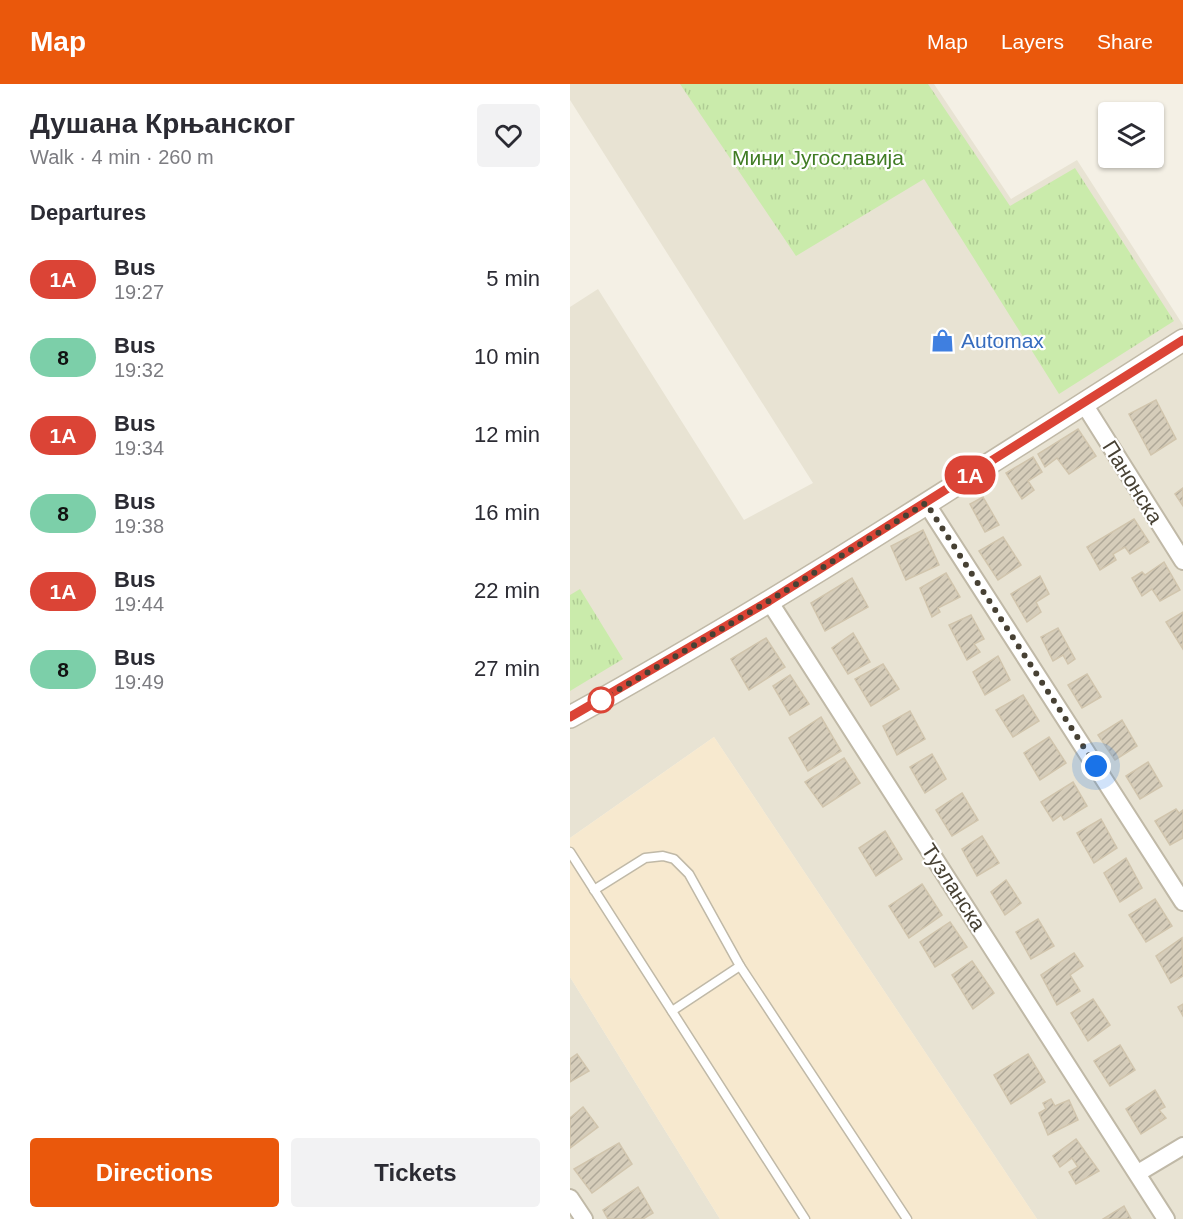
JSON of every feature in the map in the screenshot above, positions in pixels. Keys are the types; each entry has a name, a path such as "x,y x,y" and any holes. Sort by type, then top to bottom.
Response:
{"street":[{"path":"570,717 769,601 1183,340"},
{"name":"Панонска","path":"1083,404 1183,561"},
{"path":"926,503 1183,902"},
{"name":"Тузланска","path":"769,601 1166,1219"},
{"path":"1138,1173 1183,1146"},
{"path":"570,1198 584,1219"}],"lane":[{"path":"570,852 805,1219"},
{"path":"594,890 645,858 663,856 674,859 689,874 740,966 907,1219"},
{"path":"672,1011 740,966"}],"shaded area":[{"path":"570,84 934,84 1011,199 1077,160 1183,325 1183,1219 1037,1219 714,737 570,838 570,307 598,289 744,520 813,483 570,100"},
{"path":"714,737 1037,1219 720,1219 570,977 570,838"},
{"path":"570,977 720,1219 570,1219"}],"green space":[{"name":"Мини Југославија","path":"680,84 928,84 1010,206 1075,168 1174,321 1059,394 924,179 796,256"},
{"path":"580,589 623,659 570,691 570,595"}],"building":[{"path":"1156,400 1176,439 1151,455 1129,414"},
{"path":"1078,429 1096,456 1069,474 1057,458 1045,467 1038,454"},
{"path":"1033,457 1042,472 1028,481 1034,490 1022,499 1006,473"},
{"path":"1183,488 1183,506 1175,494"},
{"path":"983,497 999,525 985,532 970,504"},
{"path":"1134,519 1149,542 1130,554 1125,547 1113,554 1116,560 1100,570 1087,547"},
{"path":"923,530 939,565 906,580 891,546"},
{"path":"1003,537 1021,565 998,580 979,551"},
{"path":"1164,562 1180,590 1160,601 1152,589 1142,596 1132,578 1142,572 1145,575"},
{"path":"946,573 960,597 938,608 940,612 932,617 920,588"},
{"path":"1040,576 1049,594 1036,602 1041,612 1027,622 1011,594"},
{"path":"852,578 868,607 825,631 811,603"},
{"path":"1183,612 1183,649 1166,622"},
{"path":"971,615 984,639 974,644 980,652 967,660 949,625"},
{"path":"1058,628 1075,659 1068,664 1063,655 1053,661 1041,637"},
{"path":"853,633 870,662 848,674 832,648"},
{"path":"766,638 785,667 749,690 731,659"},
{"path":"998,656 1010,680 985,695 973,672"},
{"path":"883,664 899,689 871,706 855,679"},
{"path":"1087,674 1101,697 1082,708 1068,685"},
{"path":"790,675 809,704 790,715 773,686"},
{"path":"1023,695 1039,721 1013,737 996,710"},
{"path":"910,711 925,739 897,755 883,726"},
{"path":"821,717 841,751 808,771 789,738"},
{"path":"1122,720 1137,746 1115,760 1098,735"},
{"path":"1049,737 1066,763 1040,780 1024,753"},
{"path":"932,754 946,779 925,793 910,767"},
{"path":"844,758 860,783 823,807 805,782"},
{"path":"1148,762 1162,786 1140,799 1126,776"},
{"path":"1073,782 1087,806 1064,820 1061,815 1053,821 1041,802"},
{"path":"962,793 978,820 952,836 936,810"},
{"path":"1176,809 1179,813 1183,810 1183,838 1170,845 1155,821"},
{"path":"1101,819 1117,848 1094,863 1077,833"},
{"path":"885,831 902,859 876,876 859,848"},
{"path":"982,836 999,863 977,876 962,849"},
{"path":"1126,858 1142,888 1120,902 1104,873"},
{"path":"1006,880 1021,903 1005,915 991,892"},
{"path":"922,884 942,915 909,938 889,906"},
{"path":"1155,899 1172,926 1146,942 1129,915"},
{"path":"1038,919 1054,946 1031,959 1016,932"},
{"path":"950,922 967,947 935,967 920,942"},
{"path":"1182,938 1183,976 1171,983 1156,956"},
{"path":"1074,953 1083,966 1070,975 1080,991 1057,1005 1041,975"},
{"path":"972,961 994,993 973,1009 952,975"},
{"path":"1093,999 1110,1025 1088,1041 1071,1013"},
{"path":"1183,1004 1183,1016 1178,1007"},
{"path":"1120,1045 1135,1070 1110,1086 1094,1061"},
{"path":"577,1054 589,1071 570,1082 570,1059"},
{"path":"1028,1054 1045,1082 1011,1104 994,1075"},
{"path":"1155,1090 1165,1107 1159,1110 1166,1118 1141,1134 1126,1109"},
{"path":"1051,1099 1055,1106 1069,1100 1078,1120 1048,1135 1039,1113 1046,1109 1043,1103"},
{"path":"583,1107 598,1127 570,1148 570,1118"},
{"path":"1076,1139 1099,1171 1076,1184 1069,1172 1078,1167 1072,1158 1060,1167 1053,1156"},
{"path":"619,1143 632,1164 592,1193 574,1169"},
{"path":"638,1187 653,1213 643,1219 608,1219 603,1210"},
{"path":"1124,1206 1131,1219 1103,1219"}],"bus line":[{"name":"1A","path":"570,717 769,601 1183,340"}],"place":[{"name":"Automax","path":"943,340"}],"route":[{"path":"601,700 769,601 926,503 1096,766"}]}
